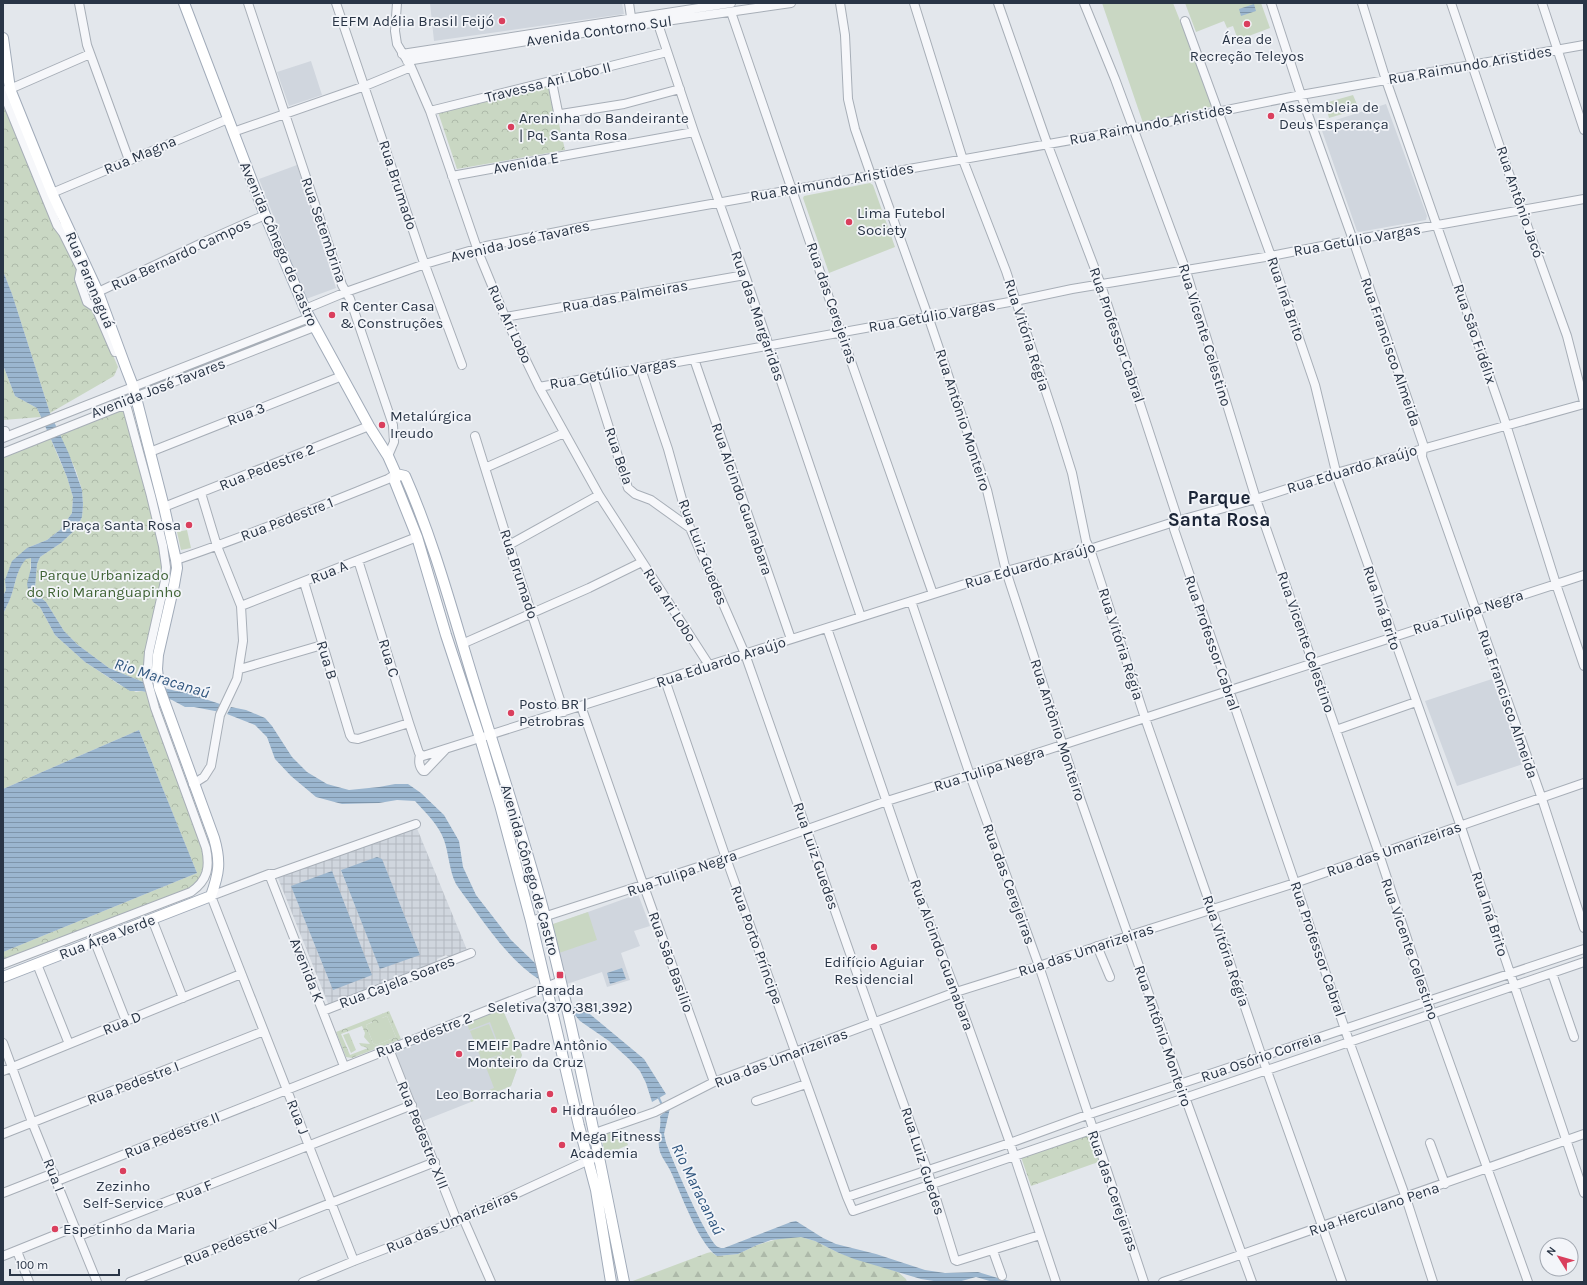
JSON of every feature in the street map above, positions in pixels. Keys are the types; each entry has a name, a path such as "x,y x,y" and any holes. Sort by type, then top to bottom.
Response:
{"main road":[{"name":"Avenida Cônego de Castro","path":"184,3 265,216 309,318 369,426 388,456 396,474 395,482 418,537 446,635 519,824 561,981 595,1133 624,1282"},
{"name":"Rua Paranaguá","path":"3,38 7,90 52,193 98,292 135,397 150,452 176,560 174,586 158,654 157,669 160,692 193,784"},
{"name":"Avenida Cônego de Castro","path":"396,474 405,476 428,532 462,644 485,736 500,805 531,921 589,1160 596,1190 612,1282"},
{"path":"418,537 428,532"},
{"path":"446,635 458,631"},
{"path":"193,784 218,854 219,871 211,896"},
{"name":"Rua Área Verde","path":"3,977 211,896"}],"street":[{"path":"79,3 87,45 129,160"},
{"name":"Rua Setembrina","path":"248,3 342,285 350,299 393,425 394,442 388,456"},
{"name":"Rua Brumado","path":"336,3 424,264 462,365"},
{"name":"Rua Ari Lobo","path":"397,3 395,31 397,44 407,61 430,112 477,248 505,317 539,387 599,495 709,665"},
{"path":"629,3 632,22"},
{"name":"Avenida Contorno Sul","path":"656,19 731,3"},
{"name":"Avenida Contorno Sul","path":"407,61 632,22 732,12 791,3"},
{"name":"Rua Antônio Monteiro","path":"840,3 845,35 846,82 850,112 928,316 987,490 1006,571 1063,745 1180,1084 1252,1282"},
{"name":"Rua Vitória Régia","path":"914,3 963,160 1006,271 1070,466 1086,541 1090,549 1145,718 1266,1069 1342,1282"},
{"name":"Rua Professor Cabral","path":"998,3 1047,144 1101,285 1176,514 1177,521 1174,529 1228,691 1349,1041 1406,1198 1433,1282"},
{"name":"Rua Vicente Celestino","path":"1084,3 1186,271 1256,499 1379,854 1432,1014 1528,1282"},
{"name":"Rua Francisco Almeida","path":"1271,3 1301,95 1353,240 1423,444 1422,456 1542,799 1584,928"},
{"name":"Rua São Fidélix","path":"1362,3 1386,80 1504,418 1505,426 1584,666"},
{"name":"Rua Antônio Jacó","path":"1451,3 1567,336 1584,403"},
{"path":"1542,3 1556,50 1584,130"},
{"name":"Rua das Cerejeiras","path":"732,12 841,333 933,594"},
{"name":"Rua das Margaridas","path":"656,19 861,617"},
{"name":"Rua Iná Brito","path":"1185,21 1271,256 1315,385 1336,473 1392,637 1461,827 1584,1194"},
{"name":"Rua Raimundo Aristides","path":"718,202 793,190 874,174 963,160 1133,129 1301,95 1584,45"},
{"name":"Travessa Ari Lobo II","path":"430,112 667,52"},
{"path":"90,54 7,90 4,95 57,225 63,233 81,270 79,279 88,302 96,308 131,387"},
{"path":"233,132 365,86 407,61"},
{"path":"552,82 558,112 561,114 624,104 680,89"},
{"name":"Rua Magna","path":"52,193 228,119"},
{"name":"Avenida E","path":"452,176 694,132"},
{"name":"Rua Getúlio Vargas","path":"539,387 1584,199"},
{"name":"Avenida José Tavares","path":"3,450 29,441 135,397 309,318 346,292 424,264 477,248 582,226 718,202"},
{"name":"Rua Bernardo Campos","path":"98,292 221,234 265,216"},
{"name":"Rua das Palmeiras","path":"505,317 744,275"},
{"name":"Avenida José Tavares","path":"4,433 26,429 71,410 309,318"},
{"name":"Rua Alcindo Guanabara","path":"694,359 791,639"},
{"name":"Rua Luiz Guedes","path":"641,369 668,449 690,528 745,654 927,1169 955,1260 957,1261 993,1251 1040,1235"},
{"name":"Rua 3","path":"150,452 342,376"},
{"name":"Rua Bela","path":"592,377 628,488 635,494 651,500 690,528"},
{"name":"Rua Eduardo Araújo","path":"421,755 564,712 1006,571 1090,549 1177,521 1256,499 1336,473 1584,403"},
{"path":"3,964 185,895 197,888 205,877 208,869 209,860 206,848 148,684 149,652 165,581 166,567 163,546 151,496 127,408 121,406 76,422"},
{"name":"Rua Pedestre 2","path":"164,507 369,426"},
{"path":"485,468 564,433"},
{"name":"Rua Brumado","path":"476,436 509,545 564,712"},
{"path":"3,453 29,441"},
{"name":"Rua Pedestre 1","path":"176,560 218,546 382,482 396,474"},
{"path":"193,784 204,777 211,766 220,715 237,679 240,669 243,641 241,606 218,546 201,493"},
{"path":"509,545 599,495"},
{"name":"Rua A","path":"241,606 418,537"},
{"name":"Rua C","path":"358,560 409,723 421,755 419,762 423,770 425,771 445,749"},
{"path":"462,644 589,588 642,562"},
{"name":"Rua Tulipa Negra","path":"531,921 545,918 644,886 887,801 1584,575"},
{"name":"Rua B","path":"304,582 349,733 352,738 358,739 409,723"},
{"name":"Rua das Cerejeiras","path":"911,601 970,775 1039,966 1087,1115 1144,1282"},
{"name":"Rua Alcindo Guanabara","path":"827,628 918,893 956,992 1010,1143 1056,1282"},
{"path":"240,669 322,645"},
{"name":"Rua Porto Príncipe","path":"665,680 726,858 852,1210"},
{"path":"1336,730 1416,702"},
{"name":"Rua São Basilio","path":"581,706 714,1082"},
{"name":"Rua das Umarizeiras","path":"595,1133 655,1112 670,1103 714,1082 956,992 1295,883 1542,799 1584,783"},
{"path":"269,874 275,874 416,824"},
{"name":"Rua Área Verde","path":"211,896 269,874"},
{"name":"Avenida K","path":"269,874 344,1066"},
{"path":"211,896 241,974"},
{"path":"152,919 183,998"},
{"path":"95,942 126,1021"},
{"path":"1097,946 1110,977"},
{"name":"Rua Osório Correia","path":"847,1197 927,1169 1010,1143 1087,1115 1345,1028 1428,1002 1584,949"},
{"name":"Rua Cajela Soares","path":"323,1011 471,953"},
{"name":"Rua Osório Correia","path":"852,1210 854,1211 1014,1157 1266,1069 1584,962"},
{"path":"37,964 69,1044"},
{"path":"1552,973 1574,1037"},
{"name":"Rua D","path":"3,1071 241,974"},
{"name":"Rua J","path":"241,974 354,1261"},
{"name":"Rua Pedestre 2","path":"287,1089 547,988 561,981"},
{"name":"Rua Pedestre I","path":"3,1134 264,1031"},
{"name":"Rua I","path":"3,1043 32,1122 97,1282"},
{"name":"Rua Pedestre XIII","path":"389,1049 460,1220 491,1282"},
{"path":"756,1101 806,1084"},
{"name":"Rua Pedestre II","path":"3,1193 55,1177 287,1089"},
{"name":"Rua F","path":"79,1236 412,1105"},
{"name":"Rua Herculano Pena","path":"1163,1282 1446,1184 1584,1134"},
{"path":"1430,1143 1446,1184"},
{"name":"Rua das Umarizeiras","path":"303,1282 460,1220 589,1160 599,1157"},
{"name":"Rua Pedestre V","path":"130,1282 435,1162"},
{"path":"3,1256 75,1227"},
{"path":"16,1251 29,1282"},
{"path":"993,1251 1002,1276"}],"shaded area":[{"name":"EEFM Adélia Brasil Feijó","path":"430,3 622,3 624,14 434,41"},
{"path":"311,61 322,95 289,106 277,72"},
{"path":"1386,104 1427,216 1426,220 1359,232 1357,231 1320,125"},
{"path":"297,165 336,288 306,299 259,179"},
{"path":"1492,679 1523,764 1457,786 1425,701"},
{"path":"416,826 467,950 449,957 446,955 437,959 437,962 329,1006 278,878"},
{"path":"638,894 650,926 634,931 640,946 621,953 630,980 607,987 602,972 564,985 549,926"},
{"name":"EMEIF Padre Antônio Monteiro da Cruz","path":"502,1008 522,1055 511,1086 423,1121 395,1053 397,1050"}],"green space":[{"path":"1102,3 1173,3 1214,106 1143,123"},
{"name":"Área de Recreção Teleyos","path":"1185,3 1261,3 1270,28 1238,40 1233,26 1227,28 1224,21 1196,32"},
{"name":"Areninha do Bandeirante | Pq. Santa Rosa","path":"550,85 565,150 457,169 438,112"},
{"path":"1353,95 1359,109 1329,118 1325,103"},
{"path":"3,104 50,207 118,367 114,376 50,413 12,294 3,271"},
{"name":"Lima Futebol Society","path":"870,183 873,185 895,247 829,273 803,198 804,196"},
{"path":"3,365 15,396 37,408 41,417 3,420"},
{"name":"Parque Urbanizado do Rio Maranguapinho","path":"124,406 165,555 148,684 109,668 78,645 64,631 46,602 39,596 35,587 37,564 40,557 61,543 76,529 82,517 82,490 76,471 58,431"},
{"name":"Parque Urbanizado do Rio Maranguapinho","path":"49,435 67,477 73,497 72,513 60,530 47,540 27,548 5,580 6,590 3,596 3,453"},
{"path":"187,530 191,548 181,550 177,532"},
{"name":"Parque Urbanizado do Rio Maranguapinho","path":"26,558 31,558 30,576 33,602 40,607 55,635 85,662 120,685 136,692 142,691 150,693 209,860 197,888 3,964 3,952 197,873 139,730 3,789 3,614 12,594 22,563"},
{"path":"588,912 597,940 559,953 550,925"},
{"path":"502,1008 522,1055 511,1086 471,1102 470,1098 494,1088 484,1062 502,1054 490,1022 469,1030 467,1023"},
{"path":"389,1011 401,1039 352,1058 346,1057 336,1032","holes":["387,1016 396,1037 376,1045 373,1043 366,1025 372,1022 376,1026 381,1024 382,1018","362,1026 365,1033 364,1037 370,1044 359,1043 361,1046 368,1048 350,1055 341,1034"]},
{"path":"387,1016 396,1037 376,1045 373,1043 366,1025"},
{"path":"489,1024 501,1054 482,1061 470,1031"},
{"path":"349,1033 356,1050 351,1053 343,1035"},
{"path":"621,1128 628,1145 605,1155 601,1134"},
{"path":"1092,1132 1101,1161 1031,1186 1021,1157"},
{"path":"785,1237 801,1237 815,1241 839,1253 898,1272 906,1279 907,1282 630,1282 707,1253 711,1252 717,1256 738,1254 757,1245"}],"water":[{"path":"1254,4 1256,11 1241,16 1239,9"},
{"path":"3,271 12,294 50,413 69,454 82,490 82,517 76,529 61,543 40,557 37,564 35,587 39,596 46,602 64,631 78,645 109,668 148,684 176,691 188,691 199,694 208,700 223,705 220,712 194,707 185,707 172,700 150,693 130,691 85,662 55,635 40,607 33,602 29,594 27,584 31,568 31,558 26,559 22,564 16,578 12,594 3,614 3,596 6,590 5,580 12,561 27,548 47,540 60,530 72,513 73,497 67,477 37,408 15,396 3,365"},
{"name":"Rio Maracanaú","path":"231,707 246,710 265,718 272,726 292,757 307,772 327,784 349,790 395,784 408,784 421,793 444,815 459,841 463,867 476,895 511,940 536,964 540,980 521,965 504,948 488,929 458,887 452,873 442,834 415,801 397,800 379,803 342,804 316,797 291,776 275,759 267,737 255,725 227,714"},
{"path":"139,730 197,873 3,952 3,789"},
{"path":"377,857 382,859 420,955 380,969 341,870"},
{"path":"332,871 372,975 333,990 291,886"},
{"path":"622,968 626,979 610,984 607,973"},
{"path":"574,1007 579,1007 585,1010 644,1059 666,1094 652,1102 646,1083 640,1071 609,1041 580,1021 574,1014"},
{"path":"670,1108 664,1134 666,1143 698,1216 718,1247 724,1248 796,1221 823,1238 836,1244 876,1254 925,1270 945,1273 978,1272 1015,1282 993,1282 976,1277 958,1282 940,1282 921,1279 854,1259 815,1241 801,1237 771,1240 738,1254 717,1256 710,1250 703,1240 660,1152 660,1116"}],"waterway":[{"name":"Rio Maracanaú","path":"658,1096 662,1105"}],"place":[{"name":"EEFM Adélia Brasil Feijó","path":"502,21"},
{"name":"Área de Recreção Teleyos","path":"1247,24"},
{"name":"Assembleia de Deus Esperança","path":"1271,116"},
{"name":"Areninha do Bandeirante | Pq. Santa Rosa","path":"511,127"},
{"name":"Lima Futebol Society","path":"849,222"},
{"name":"R Center Casa & Construções","path":"332,315"},
{"name":"Metalúrgica Ireudo","path":"382,425"},
{"name":"Praça Santa Rosa","path":"189,525"},
{"name":"Posto BR | Petrobras","path":"511,713"},
{"name":"Edifício Aguiar Residencial","path":"874,947"},
{"name":"Parada Seletiva(370,381,392)","path":"560,975"},
{"name":"EMEIF Padre Antônio Monteiro da Cruz","path":"459,1054"},
{"name":"Leo Borracharia","path":"550,1094"},
{"name":"Hidrauóleo","path":"554,1110"},
{"name":"Mega Fitness Academia","path":"562,1145"},
{"name":"Zezinho Self-Service","path":"123,1171"},
{"name":"Espetinho da Maria","path":"55,1229"}],"district":[{"name":"Parque Santa Rosa","path":"1219,509"}]}
